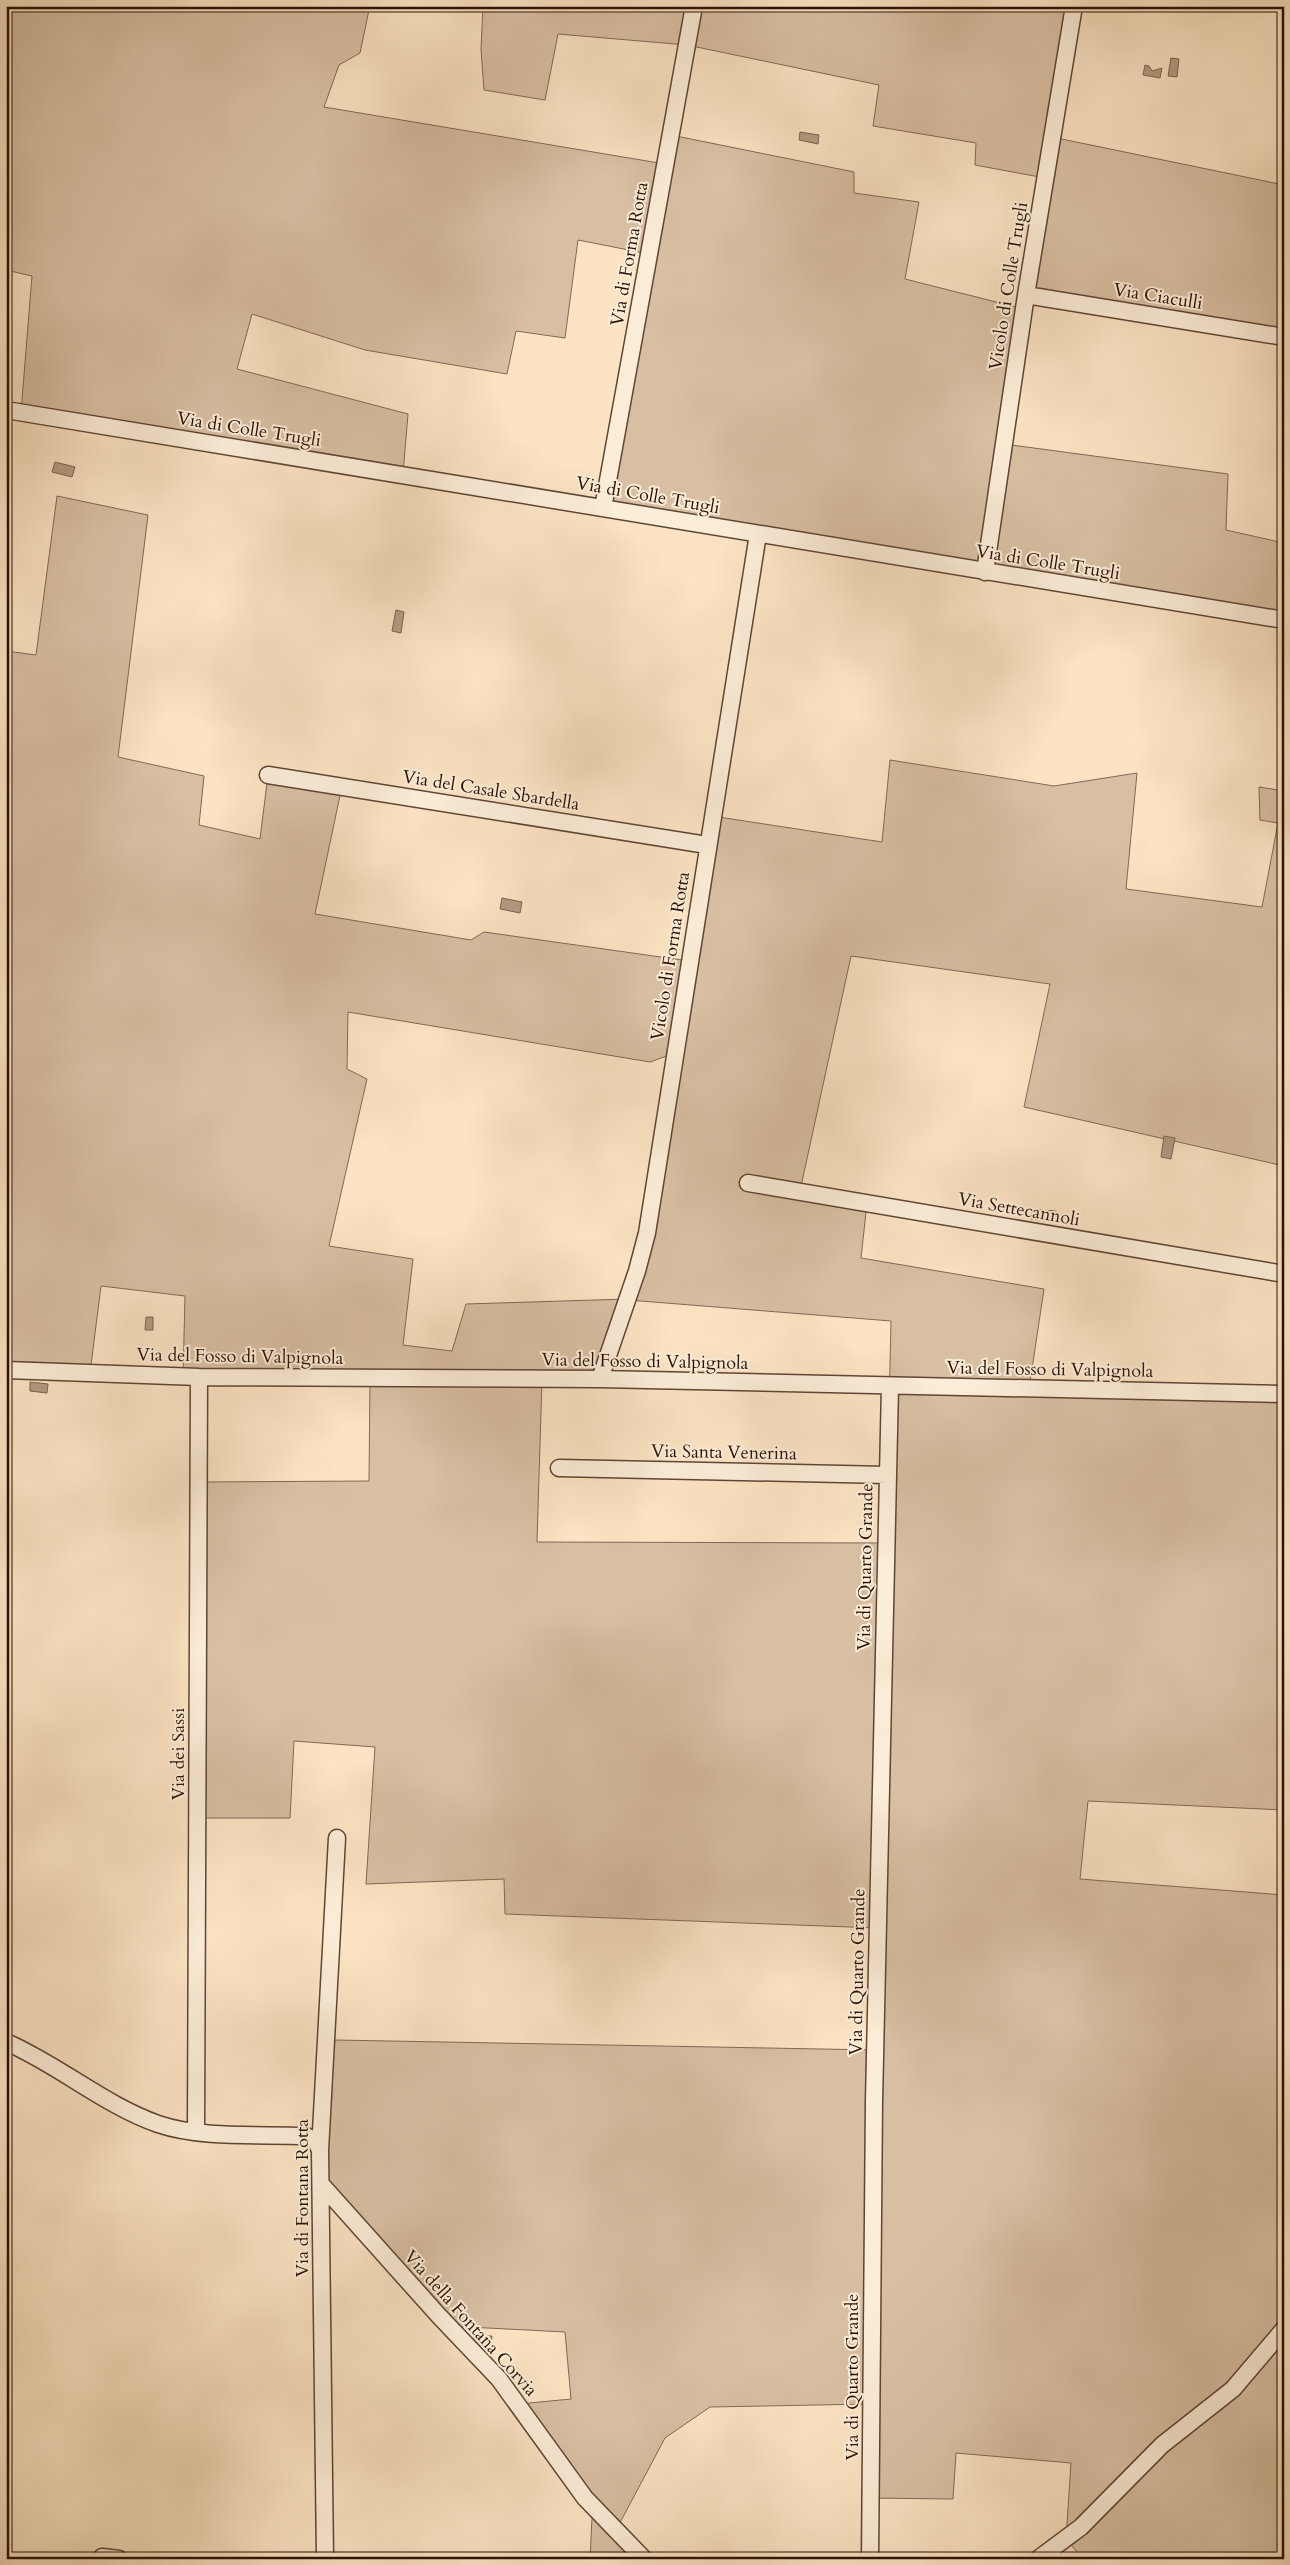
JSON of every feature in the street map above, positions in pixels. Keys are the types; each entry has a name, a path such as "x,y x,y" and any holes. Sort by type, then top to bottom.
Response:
{"street":[{"name":"Via di Forma Rotta","path":"603,508 694,6"},
{"name":"Vicolo di Colle Trugli","path":"985,572 1026,295 1074,6"},
{"name":"Via Ciaculli","path":"1026,295 1284,336"},
{"name":"Via di Colle Trugli","path":"6,410 1284,620"},
{"name":"Vicolo di Forma Rotta","path":"600,1379 646,1237 758,534"},
{"name":"Via del Casale Sbardella","path":"268,774 707,845"},
{"name":"Via Settecannoli","path":"748,1183 1284,1274"},
{"name":"Via del Fosso di Valpignola","path":"6,1370 199,1377 600,1379 1284,1394"},
{"name":"Via dei Sassi","path":"196,2132 199,1377"},
{"name":"Via di Quarto Grande","path":"870,2559 874,2101 890,1386"},
{"name":"Via Santa Venerina","path":"559,1468 887,1475"},
{"name":"Via di Fontana Rotta","path":"325,2559 320,2150 337,1838"},
{"path":"6,2042 140,2116 162,2125 196,2132 306,2136 315,2140 320,2150"},
{"name":"Via della Fontana Corvia","path":"321,2184 439,2316 499,2379 585,2498 644,2559"},
{"path":"1038,2559 1081,2527 1162,2445 1236,2386 1284,2329"}],"shaded area":[{"path":"6,6 394,6 393,9 369,10 360,53 339,65 324,107 665,164 671,135 854,172 854,193 919,202 905,279 1024,309 1004,444 1228,474 1226,530 1284,543 1284,620 603,508 649,254 578,240 565,338 516,331 507,374 365,350 252,314 237,369 408,414 403,474 21,412 32,276 6,270"},
{"path":"483,6 1074,6 1052,137 1284,185 1284,337 1026,295 1045,178 975,165 976,143 873,126 879,85 687,45 558,34 545,100 484,90 481,49"},
{"path":"1171,58 1179,59 1177,77 1168,76"},
{"path":"1145,65 1149,66 1152,71 1162,68 1160,78 1143,75"},
{"path":"800,132 819,135 818,144 799,140"},
{"path":"55,462 75,467 72,477 52,472"},
{"path":"57,496 148,515 118,757 204,776 199,825 260,839 268,775 342,786 315,914 471,940 484,932 689,961 712,816 882,842 890,760 1054,786 1137,773 1126,889 1262,907 1278,823 1260,820 1259,787 1284,791 1284,1166 1024,1107 1050,984 851,956 800,1191 867,1203 861,1258 1044,1289 1029,1389 1284,1394 1284,1810 1088,1801 1080,1879 1284,1895 1284,2554 1161,2553 1161,2559 1083,2559 1066,2539 1071,2463 956,2453 953,2499 871,2498 871,2404 710,2407 665,2438 615,2532 519,2404 571,2399 565,2332 448,2326 321,2184 320,2150 335,2040 875,2050 877,1928 505,1914 504,1879 366,1884 375,1747 294,1741 290,1818 197,1818 199,1482 369,1481 370,1378 183,1377 185,1296 101,1286 90,1373 6,1370 6,651 36,655","holes":["348,1012 650,1062 675,1053 627,1299 466,1304 452,1351 403,1345 413,1259 329,1246 367,1079 347,1069","628,1300 891,1321 886,1543 537,1542 542,1379 600,1379"]},
{"path":"396,610 404,612 401,633 392,631"},
{"path":"502,898 522,902 520,913 500,909"},
{"path":"1164,1136 1175,1138 1171,1159 1161,1157"},
{"path":"1032,1209 1056,1211 1055,1222 1031,1219"},
{"path":"146,1317 153,1317 153,1330 145,1330"},
{"path":"30,1382 48,1384 47,1393 30,1391"},
{"path":"474,2336 492,2336 491,2346 474,2346"},
{"path":"592,2518 630,2555 634,2559 590,2559"}]}
